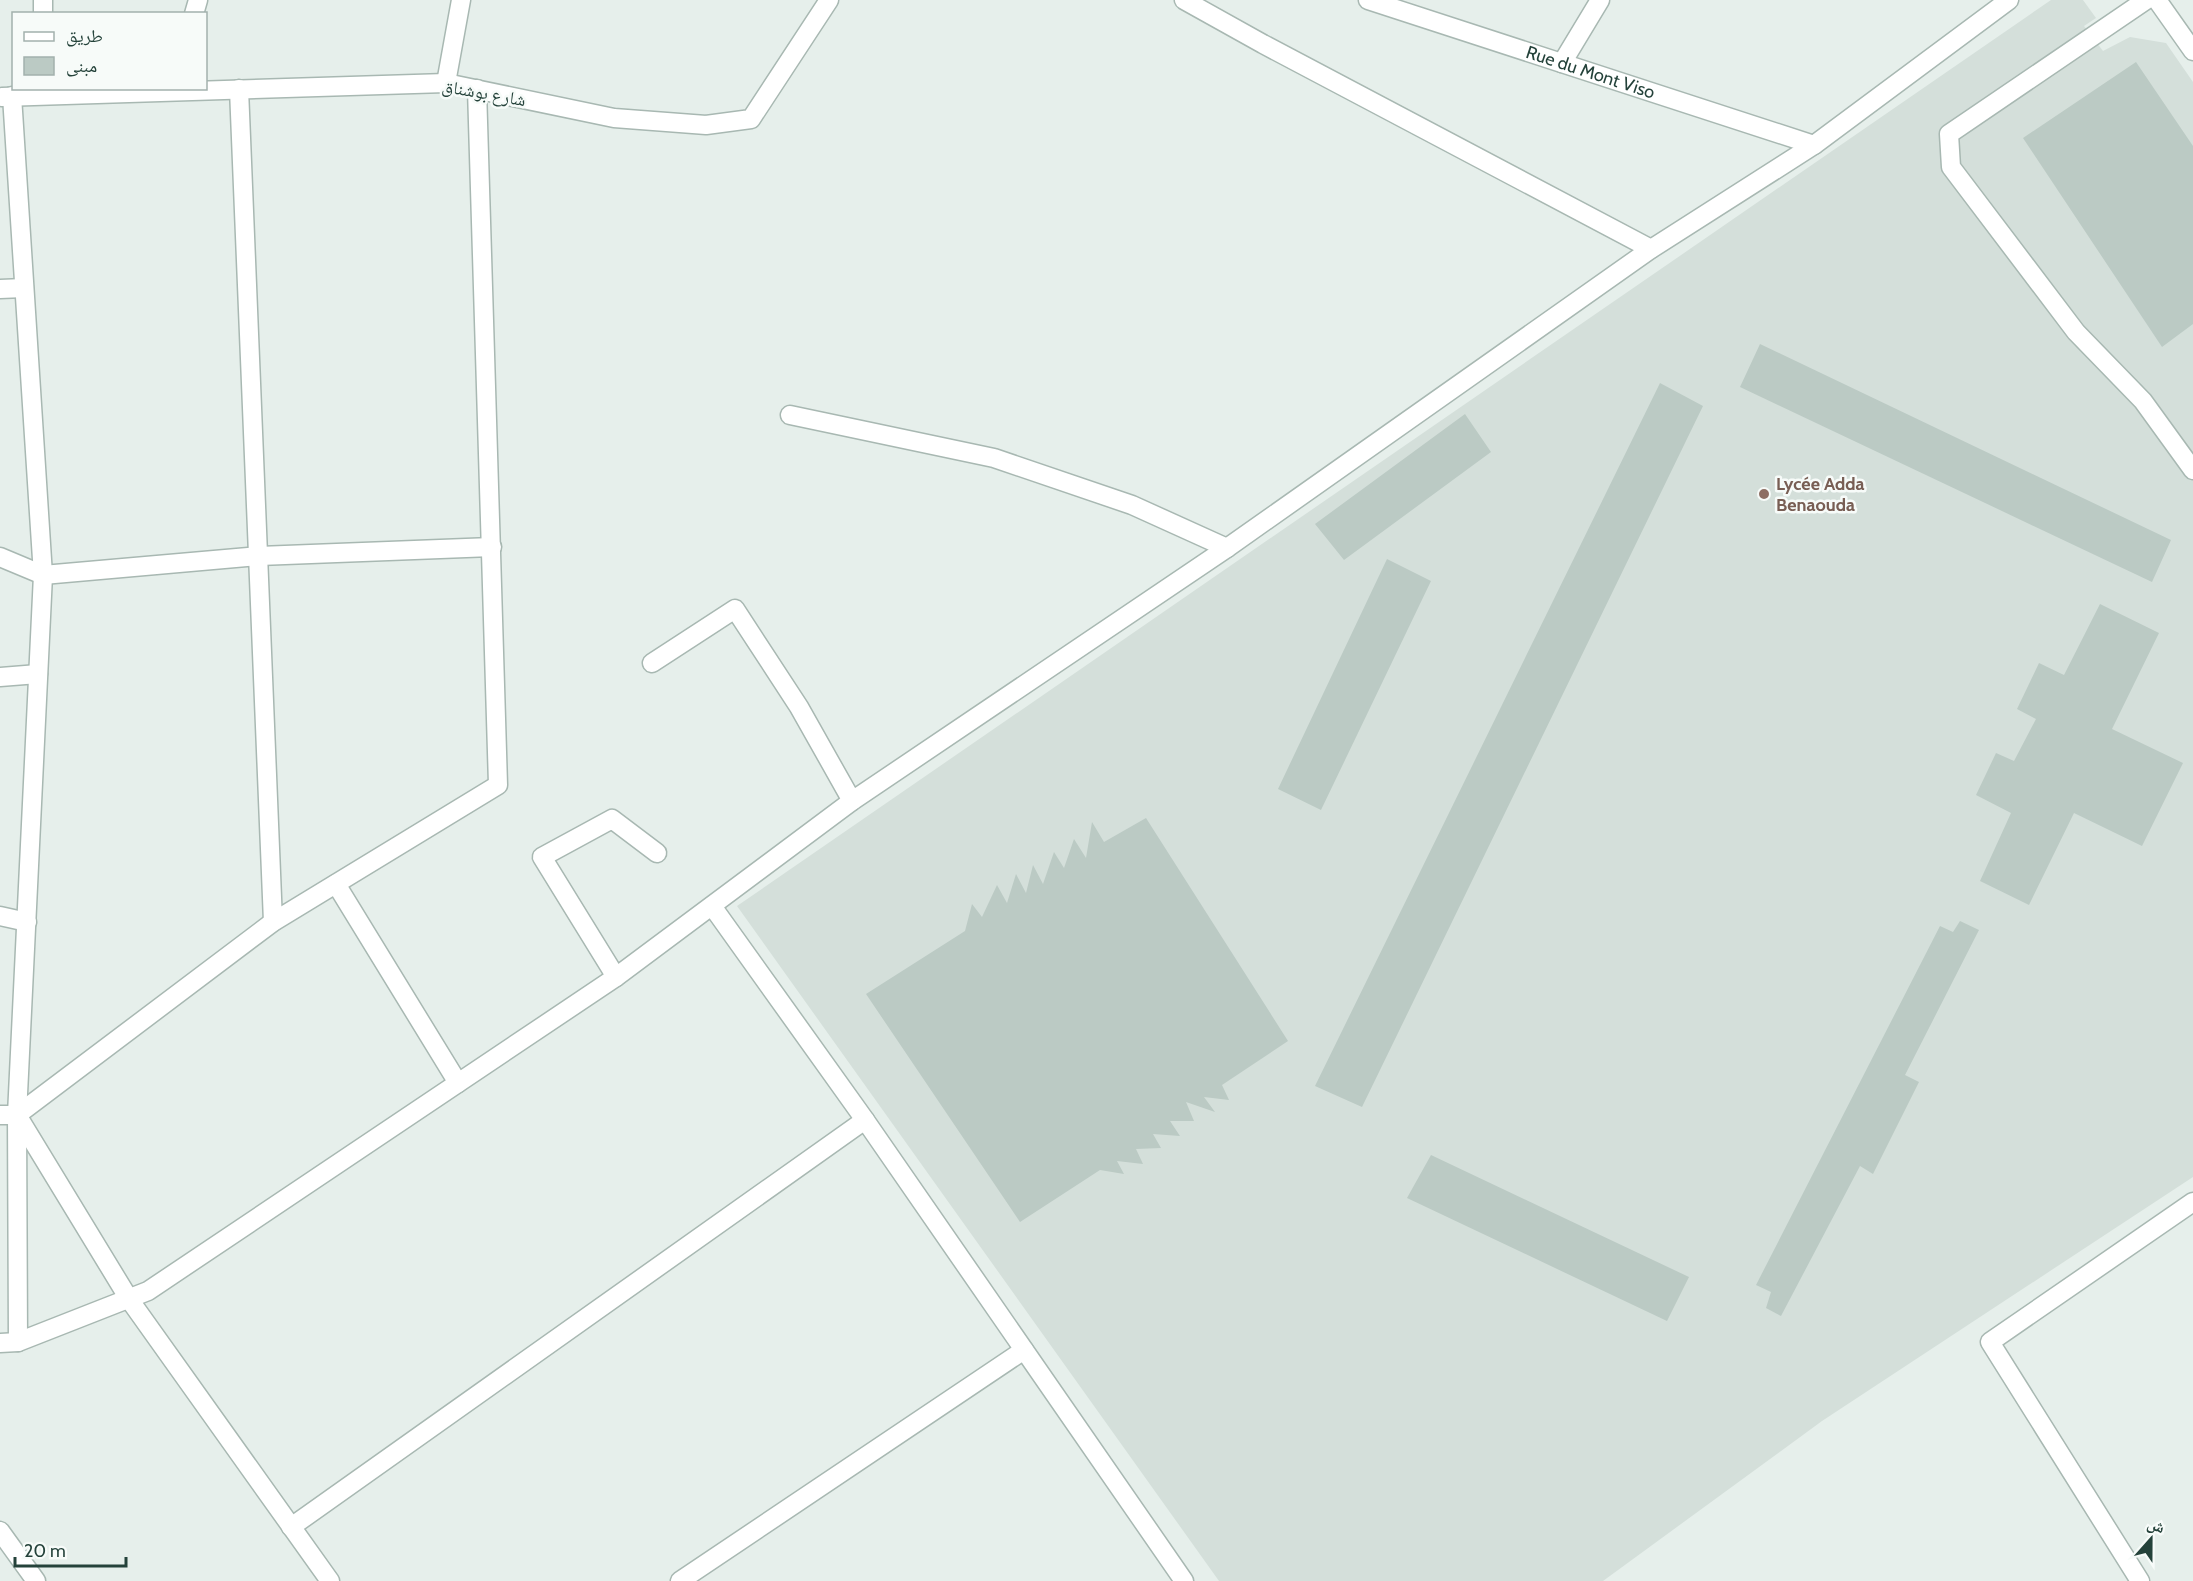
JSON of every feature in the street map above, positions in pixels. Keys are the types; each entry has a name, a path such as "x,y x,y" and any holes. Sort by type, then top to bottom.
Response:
{"street":[{"path":"446,83 461,0"},
{"name":"شارع بوشناق","path":"207,90 446,83 614,118 706,125 751,119 829,0"},
{"path":"1184,0 1651,249"},
{"name":"Rue du Mont Viso","path":"1368,0 1814,145"},
{"path":"1562,63 1600,0"},
{"path":"6,96 24,288 43,575 27,922 9,1115 9,1342 148,1292 616,977 852,801 1227,548 1651,249 1814,145 2009,0"},
{"path":"2146,0 1949,134 1951,167 2076,332 2143,401 2193,470"},
{"path":"2157,0 2193,51"},
{"path":"239,89 273,922"},
{"path":"9,1115 273,922 498,785 477,89"},
{"name":"شارع بوشناق","path":"6,96 43,92 175,90"},
{"path":"0,289 24,288"},
{"path":"789,415 994,458 1132,505 1227,548"},
{"path":"0,557 43,575 259,556 492,547"},
{"path":"652,663 735,609 799,707 852,801"},
{"path":"0,677 38,674"},
{"path":"616,977 542,857 612,819 657,853"},
{"path":"336,884 458,1083"},
{"path":"712,906 865,1120 1024,1350 1176,1578"},
{"path":"0,916 27,922"},
{"path":"9,1115 129,1299 330,1581"},
{"path":"291,1527 865,1120"},
{"path":"2140,1581 1990,1342 2193,1202"},
{"path":"680,1581 1024,1350"},
{"path":"0,1531 36,1581"}],"shaded area":[{"name":"Lycée Adda Benaouda","path":"2051,0 2083,0 2096,18 2084,26 2103,51 2130,37 2166,43 2193,82 2193,1177 1822,1421 1603,1581 1219,1581 737,906"}],"building":[{"path":"2136,62 2193,146 2193,324 2162,347 2023,138"},
{"path":"1760,344 2171,540 2152,582 1740,387"},
{"path":"1660,383 1703,406 1362,1107 1315,1086"},
{"path":"1465,414 1491,452 1344,560 1315,524"},
{"path":"1387,559 1431,581 1321,810 1278,789"},
{"path":"2100,604 2159,633 2112,729 2183,763 2142,846 2074,813 2029,905 1980,881 2011,813 1976,795 1996,753 2014,761 2036,719 2017,709 2039,663 2064,675"},
{"path":"1146,818 1288,1041 1222,1085 1229,1100 1204,1097 1215,1112 1186,1102 1194,1121 1170,1121 1180,1136 1153,1134 1161,1148 1136,1149 1143,1164 1117,1161 1124,1174 1100,1170 1020,1222 866,994 965,931 972,904 982,917 997,885 1007,903 1016,874 1026,893 1033,865 1043,884 1054,852 1064,868 1074,839 1086,858 1092,822 1104,842"},
{"path":"1960,921 1979,930 1905,1075 1919,1082 1873,1174 1860,1166 1781,1316 1766,1308 1771,1292 1756,1285 1940,926 1953,932"},
{"path":"1431,1155 1689,1277 1667,1321 1407,1198"}],"place":[{"name":"Lycée Adda Benaouda","path":"1764,494"}]}
